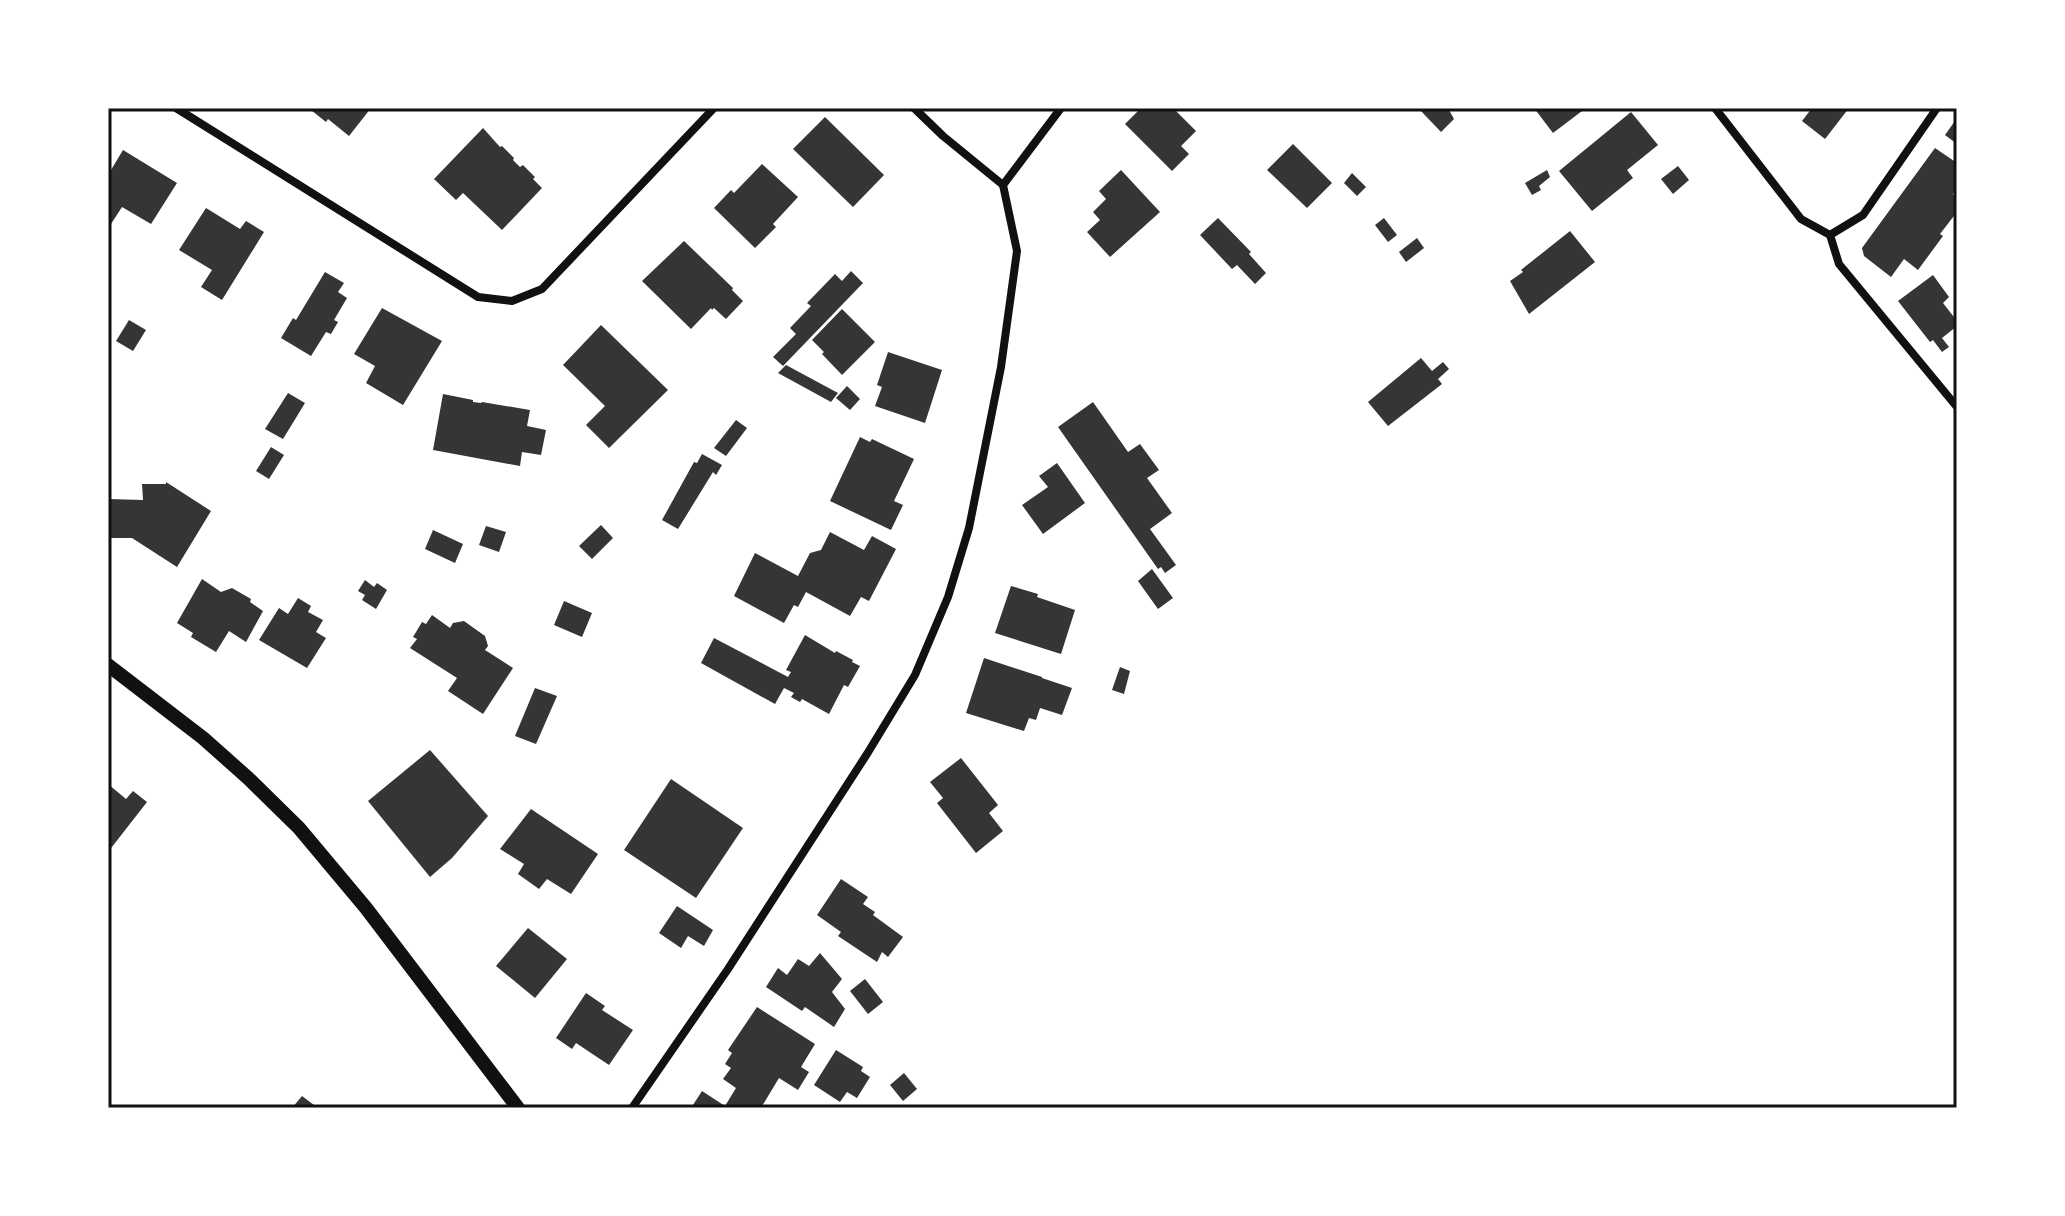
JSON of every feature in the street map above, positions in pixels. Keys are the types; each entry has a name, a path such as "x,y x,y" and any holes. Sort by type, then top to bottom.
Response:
{"street":[{"path":"176,108 478,297 512,301 542,289 714,108"},
{"path":"632,1108 728,969 915,675 948,597 969,528 1001,367 1017,251 1003,185 914,108"},
{"path":"1003,185 1061,108"},
{"path":"1715,108 1801,219 1830,235 1839,264 1957,407"},
{"path":"1830,235 1863,215 1937,108"},
{"path":"108,665 203,738 299,828 366,908 518,1108"}],"building":[{"path":"371,108 349,136 328,119 326,122 311,110"},
{"path":"1141,108 1173,108 1196,131 1181,146 1189,154 1172,171 1125,124"},
{"path":"1448,108 1454,119 1441,132 1420,110"},
{"path":"1534,108 1586,108 1553,133"},
{"path":"1812,108 1849,108 1825,139 1802,121"},
{"path":"1631,112 1658,145 1627,170 1633,178 1592,211 1559,171"},
{"path":"825,117 884,175 853,207 793,149"},
{"path":"1957,118 1957,144 1945,135"},
{"path":"483,128 520,167 523,165 535,177 533,179 542,188 502,230 463,193 456,200 434,179"},
{"path":"1293,144 1332,183 1307,208 1267,170"},
{"path":"1935,148 1957,163 1957,188 1953,194 1957,198 1957,212 1918,270 1904,259 1891,277 1864,256 1862,248"},
{"path":"123,150 177,183 151,224 122,207 111,224 108,223 108,175"},
{"path":"762,164 798,197 773,224 776,227 755,248 714,208 731,190 734,193"},
{"path":"1678,166 1689,180 1673,194 1661,179"},
{"path":"1121,170 1160,212 1110,257 1087,232 1100,220 1093,212 1106,199 1099,191"},
{"path":"1547,170 1550,177 1539,186 1541,190 1532,195 1525,183"},
{"path":"1352,173 1366,187 1357,196 1344,183"},
{"path":"206,208 240,229 246,221 264,232 222,300 201,287 212,270 179,250"},
{"path":"1218,218 1251,252 1249,254 1266,273 1255,284 1237,265 1232,269 1200,235"},
{"path":"1384,218 1397,235 1388,242 1375,225"},
{"path":"1570,231 1595,262 1529,314 1510,281"},
{"path":"1417,238 1424,248 1406,262 1399,252"},
{"path":"684,241 743,301 726,319 711,308 691,329 642,281"},
{"path":"851,271 863,283 783,366 773,357 796,334 790,328 811,306 807,303 835,274 842,281"},
{"path":"325,272 344,283 338,292 347,298 334,320 338,322 331,334 326,332 311,356 281,338 293,318 296,320"},
{"path":"1933,275 1949,297 1943,303 1957,321 1957,326 1942,338 1949,347 1942,352 1933,340 1930,342 1898,301"},
{"path":"382,308 442,341 403,405 366,383 375,366 354,354"},
{"path":"842,309 875,342 842,375 812,340"},
{"path":"129,320 146,330 133,351 116,341"},
{"path":"601,325 668,390 609,448 586,425 605,406 563,365"},
{"path":"888,352 942,370 925,423 875,406 882,387 877,385"},
{"path":"1421,358 1432,371 1443,362 1449,369 1438,379 1442,384 1388,426 1368,402"},
{"path":"786,365 838,393 831,402 778,373"},
{"path":"847,386 860,399 850,410 836,398"},
{"path":"288,393 305,403 283,439 265,429"},
{"path":"443,394 473,402 530,410 527,426 546,430 541,455 522,452 520,466 433,450"},
{"path":"1093,402 1128,452 1140,444 1159,470 1147,478 1172,513 1150,529 1176,565 1165,573 1161,567 1158,569 1058,427"},
{"path":"736,420 747,428 726,456 714,448"},
{"path":"860,437 870,442 872,439 914,459 894,501 903,505 891,530 830,501"},
{"path":"271,447 284,455 269,479 256,471"},
{"path":"702,454 722,465 716,475 713,472 678,529 662,520 694,462 697,463"},
{"path":"1057,463 1085,503 1043,534 1022,505 1048,487 1039,476"},
{"path":"166,482 211,511 177,567 132,538 108,538 108,499 143,500 142,484"},
{"path":"601,525 613,538 592,559 579,546"},
{"path":"486,526 506,532 499,552 479,545"},
{"path":"433,530 463,544 455,563 425,549"},
{"path":"830,532 864,550 872,536 896,549 869,601 861,597 850,616 806,592 784,623 734,596 755,553 798,576 810,553 821,550"},
{"path":"1152,569 1173,598 1158,609 1138,581"},
{"path":"202,579 221,592 232,588 251,599 250,602 263,611 246,642 229,631 216,652 191,637 193,633 177,623"},
{"path":"365,580 374,587 377,583 387,590 376,609 362,600 365,595 358,591"},
{"path":"1011,586 1075,610 1061,654 995,633"},
{"path":"298,598 311,606 308,612 323,620 316,632 326,638 307,668 259,640 279,608 288,614"},
{"path":"564,601 592,613 582,637 554,625"},
{"path":"432,615 450,628 453,623 464,621 485,636 488,646 485,650 513,668 483,714 448,691 457,678 410,648 417,639 413,637 422,622 426,624"},
{"path":"805,635 860,666 848,687 844,685 829,714 802,699 800,702 791,697 794,693 784,688 775,704 701,663 714,638 788,677 791,672 786,670"},
{"path":"984,658 1072,688 1062,715 1040,708 1036,720 1029,718 1024,731 966,713"},
{"path":"1120,667 1130,671 1124,694 1112,690"},
{"path":"535,688 557,696 536,744 515,736"},
{"path":"430,750 488,816 452,858 430,877 368,801"},
{"path":"961,758 998,805 989,813 1003,831 976,853 937,803 943,798 930,782"},
{"path":"671,779 743,828 696,898 624,850"},
{"path":"108,784 126,799 133,791 147,802 108,852"},
{"path":"531,809 598,854 571,894 547,879 539,889 518,874 524,864 500,849"},
{"path":"841,879 868,897 863,904 903,937 888,957 882,952 877,962 838,936 841,932 817,915"},
{"path":"677,906 713,930 704,946 688,936 681,948 659,933"},
{"path":"528,928 567,959 535,998 496,966"},
{"path":"820,953 842,979 832,992 845,1009 834,1027 805,1007 802,1011 766,987 778,968 787,975 798,959 809,966"},
{"path":"865,979 883,1002 868,1014 850,991"},
{"path":"586,993 605,1006 602,1010 633,1030 609,1065 576,1043 572,1049 556,1038"},
{"path":"757,1007 815,1044 801,1067 809,1072 798,1090 779,1078 761,1108 691,1108 702,1091 725,1106 736,1088 723,1079 731,1068 725,1064 732,1053 728,1050"},
{"path":"836,1050 863,1067 861,1071 870,1077 857,1098 847,1092 840,1102 814,1085"},
{"path":"904,1073 917,1089 903,1101 890,1085"},
{"path":"302,1096 318,1108 292,1108"}]}
